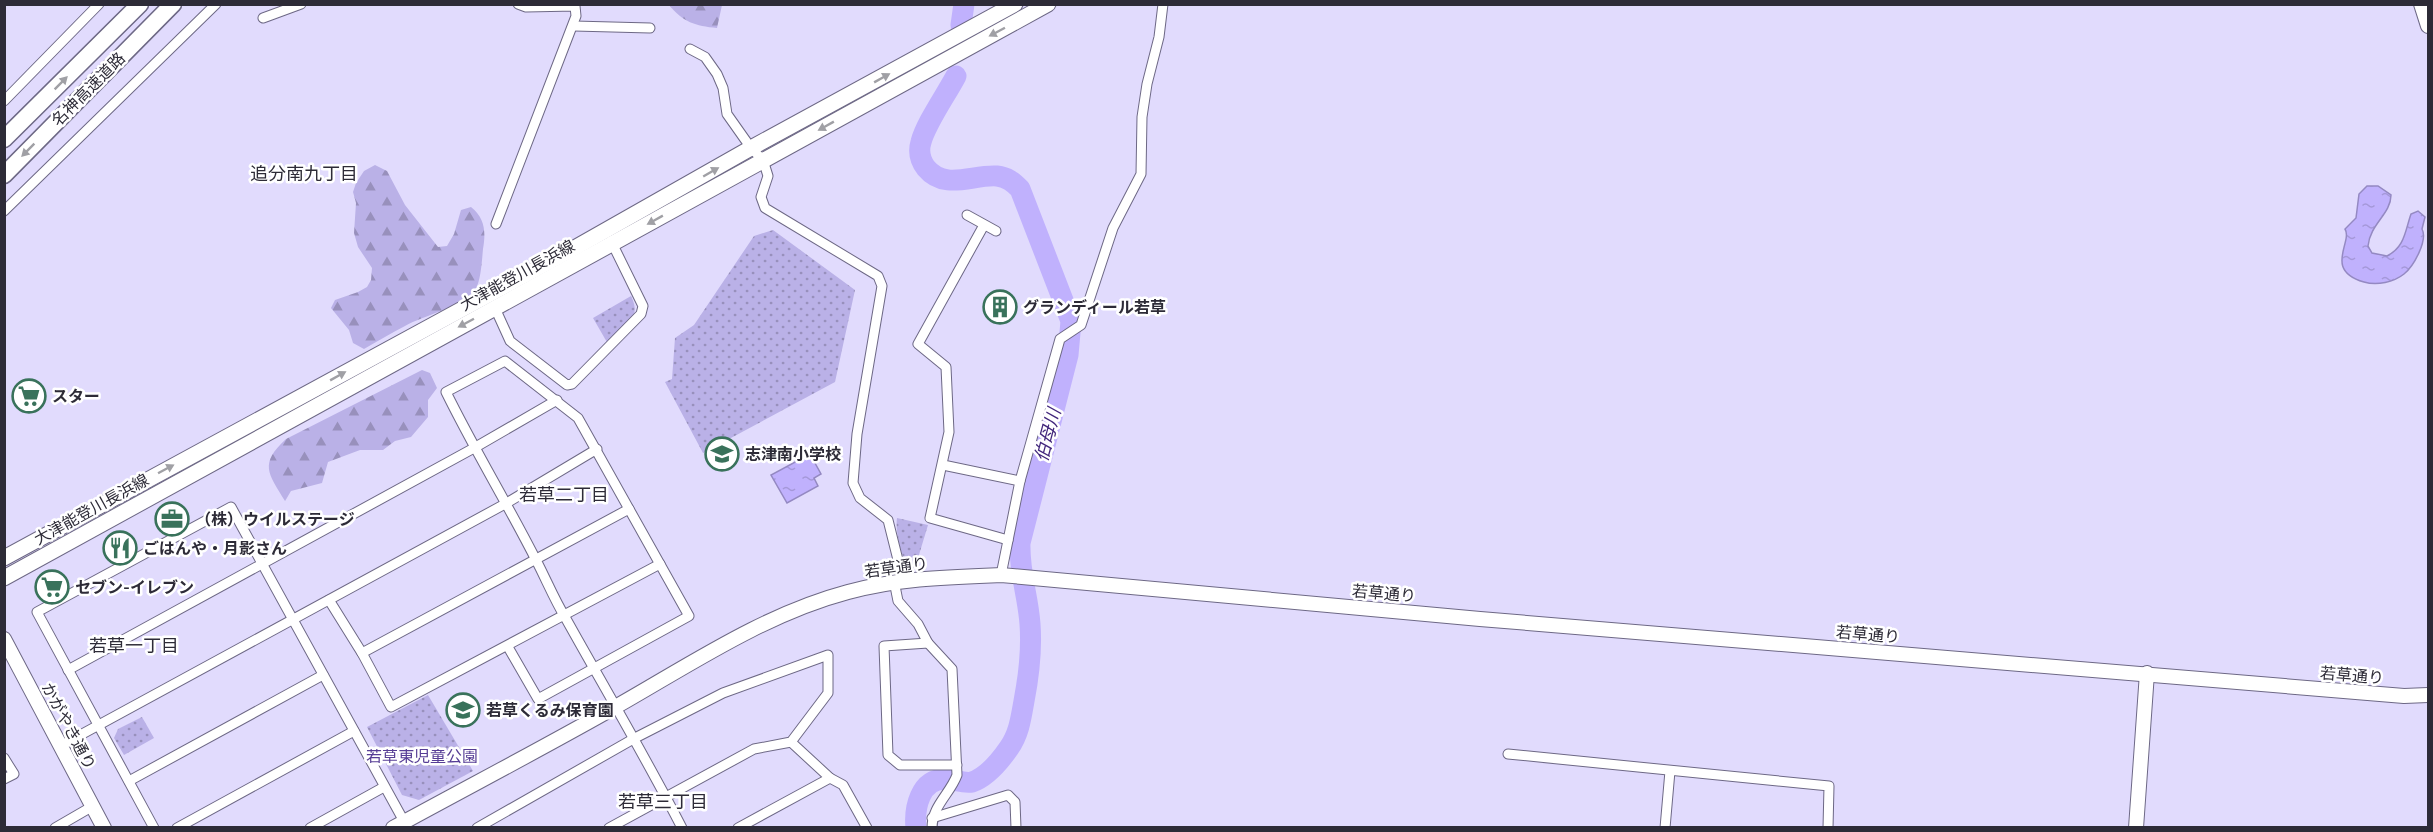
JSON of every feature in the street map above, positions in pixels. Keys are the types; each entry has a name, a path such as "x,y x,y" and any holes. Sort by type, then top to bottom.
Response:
{"highway":[{"name":"名神高速道路","path":"4,140 140,4"},
{"name":"名神高速道路","path":"4,175 173,4"}],"main road":[{"name":"大津能登川長浜線","path":"4,578 495,308 751,148 1015,4"},
{"name":"大津能登川長浜線","path":"4,558 609,237 763,160 1048,4"}],"street":[{"path":"4,101 99,4"},
{"path":"4,211 216,4"},
{"path":"263,18 301,4"},
{"path":"496,224 567,36 574,26 575,6 526,7 518,4"},
{"path":"1008,576 1008,540 1020,481 1060,339 1081,326 1113,228 1141,174 1142,117 1147,84 1159,37 1163,4"},
{"path":"2421,4 2428,26"},
{"path":"574,26 650,28"},
{"path":"690,49 705,57 717,74 723,88 727,114 751,148 763,160 768,176 761,197 765,208 861,264 878,276 882,286 857,434 853,483 860,498 888,520 899,580 898,602 918,624 928,643 952,669 957,770 953,787 939,803 932,823"},
{"path":"967,215 996,231"},
{"path":"984,225 918,345 946,368 950,432 931,520 1008,540"},
{"path":"495,308 510,340 567,385 572,384 641,314 643,306 609,237"},
{"path":"508,646 538,699 594,668 689,616 578,418 505,361 446,392 563,615 594,668 615,707 635,738 682,828"},
{"path":"68,670 474,448 557,400"},
{"path":"62,745 505,504 597,449"},
{"path":"943,465 1020,481"},
{"path":"154,828 37,612 231,507 354,731 402,826"},
{"path":"362,653 629,509"},
{"path":"329,600 362,653 391,707 660,564"},
{"name":"若草通り","path":"402,826 711,651 797,609 848,592 899,580 1008,576 1480,619 2404,696 2428,695"},
{"name":"かがやき通り","path":"4,639 105,828"},
{"path":"928,643 884,646 888,755 900,765 957,770"},
{"path":"477,828 635,738 723,693 828,655 828,693 791,742 754,749 609,828"},
{"path":"2136,828 2147,673"},
{"path":"129,781 323,675"},
{"path":"177,828 354,731"},
{"path":"791,742 830,778 843,785 867,828"},
{"path":"1508,754 1829,786 1828,828"},
{"path":"4,758 14,774 4,779"},
{"path":"1665,828 1670,771"},
{"path":"738,828 830,778"},
{"path":"310,828 384,787"},
{"path":"932,823 1008,795 1016,802 1016,828"},
{"path":"55,828 93,806"}],"green space":[{"path":"669,5 722,5 717,28 690,22"},
{"path":"375,165 387,171 405,205 438,247 447,246 454,234 461,210 471,207 482,221 484,237 479,282 469,296 461,302 405,326 364,349 353,343 349,330 331,308 335,300 367,287 371,280 372,268 358,247 354,233 356,203 353,192 364,171"},
{"path":"773,230 855,290 835,382 703,453 665,382 672,379 675,338 694,325 754,236"},
{"path":"631,296 635,311 633,317 630,323 608,344 593,318"},
{"path":"422,370 430,373 437,388 428,400 428,417 411,437 395,441 383,450 360,450 328,462 322,483 291,491 285,501 271,476 269,462 286,439"},
{"path":"897,518 928,525 915,568 909,568 903,558 898,537"},
{"name":"若草東児童公園","path":"428,695 473,771 419,800 402,795 367,727"},
{"path":"142,717 154,738 124,755 114,738 118,729"}],"water":[{"path":"2367,186 2378,186 2391,195 2388,208 2372,231 2368,246 2372,253 2387,256 2393,252 2404,238 2411,214 2418,211 2425,217 2422,246 2408,270 2395,279 2374,284 2352,277 2342,263 2346,241 2345,229 2356,218 2359,194"},
{"path":"810,454 821,474 814,478 818,486 787,503 771,475"}],"waterway":[{"name":"伯母川","path":"961,25 964,4"},
{"name":"伯母川","path":"916,828 916,812 924,789 936,780 969,782 978,780 1002,758 1012,743 1021,720 1031,644 1020,543 1068,355 1071,321 1020,189 1010,180 997,176 960,180 942,179 934,175 922,162 920,149 924,134 956,76"}],"place":[{"name":"グランディール若草","path":"1000,307"},
{"name":"スター","path":"29,396"},
{"name":"志津南小学校","path":"722,454"},
{"name":"（株）ウイルステージ","path":"172,519"},
{"name":"ごはんや・月影さん","path":"120,548"},
{"name":"セブン-イレブン","path":"52,587"},
{"name":"若草くるみ保育園","path":"463,710"}],"district":[{"name":"追分南九丁目","path":"304,174"},
{"name":"若草二丁目","path":"564,495"},
{"name":"若草一丁目","path":"134,646"},
{"name":"若草三丁目","path":"663,802"}]}
